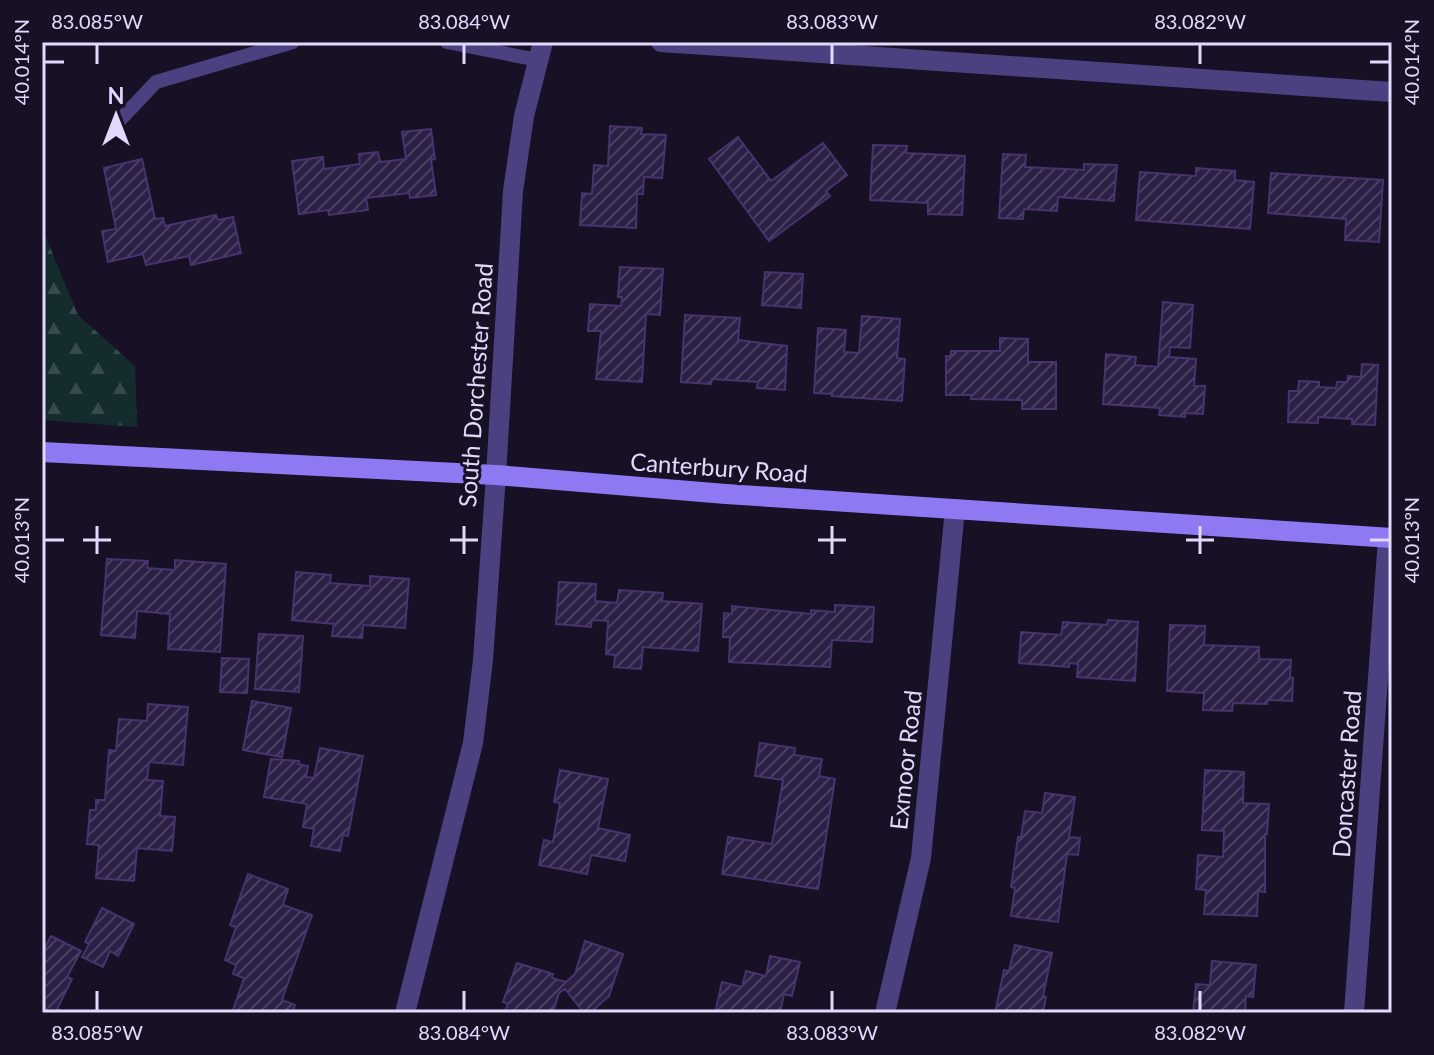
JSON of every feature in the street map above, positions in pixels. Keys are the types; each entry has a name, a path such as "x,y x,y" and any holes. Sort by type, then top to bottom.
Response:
{"street":[{"path":"661,42 1392,92"},
{"name":"South Dorchester Road","path":"405,1013 473,743 483,660 513,191 524,116 541,51"},
{"name":"Canterbury Road","path":"42,452 496,475 1390,538"},
{"name":"Exmoor Road","path":"885,1013 921,858 955,509"},
{"name":"Doncaster Road","path":"1354,1013 1390,538"}],"lane":[{"path":"120,120 156,82 293,42"},
{"path":"447,42 541,51"}],"green space":[{"path":"42,228 78,315 135,366 137,427 42,420"}],"building":[{"path":"610,126 642,128 641,134 666,135 662,178 644,177 643,194 637,194 636,228 580,225 582,193 592,194 594,165 608,166"},
{"path":"431,129 436,195 410,198 409,193 366,198 368,210 329,215 328,210 299,214 292,161 323,157 324,169 360,164 359,154 378,152 380,162 406,159 402,132"},
{"path":"738,137 771,181 823,143 847,175 826,191 830,196 769,241 709,159"},
{"path":"873,145 907,146 906,153 965,156 962,215 928,214 928,203 870,200"},
{"path":"1003,154 1026,155 1025,167 1084,170 1084,164 1117,165 1114,201 1058,197 1057,211 1024,209 1023,219 999,218"},
{"path":"142,159 155,219 163,218 165,226 216,215 218,220 233,217 241,253 191,265 189,256 146,265 143,254 108,262 102,231 116,229 104,168"},
{"path":"1196,168 1235,171 1235,180 1254,182 1250,229 1136,220 1140,172 1196,176"},
{"path":"1271,173 1383,180 1379,242 1345,240 1346,219 1268,213"},
{"path":"620,267 663,269 660,315 646,314 642,382 596,379 601,331 588,331 590,304 621,306 622,297 618,297"},
{"path":"765,272 803,274 801,308 762,305"},
{"path":"1163,302 1193,305 1190,348 1170,347 1169,357 1196,359 1194,386 1205,386 1203,414 1185,413 1185,417 1159,415 1160,408 1103,404 1106,354 1136,357 1135,365 1158,367"},
{"path":"685,315 740,318 738,340 787,346 785,390 757,388 758,382 712,379 711,384 681,382"},
{"path":"862,316 900,319 897,358 905,359 902,401 814,393 818,328 846,330 844,352 859,353"},
{"path":"1000,338 1028,339 1028,362 1056,362 1056,409 1022,409 1022,400 946,395 946,356 951,356 951,351 1000,351"},
{"path":"1362,364 1378,365 1375,425 1352,424 1352,419 1318,417 1318,423 1288,422 1289,391 1298,391 1299,381 1319,382 1319,387 1336,388 1337,382 1347,382 1348,376 1361,377"},
{"path":"107,559 148,561 147,568 175,570 175,560 226,564 220,652 168,649 170,614 137,611 135,638 101,635"},
{"path":"296,572 331,575 330,583 370,586 370,576 409,579 405,628 363,625 362,638 332,636 334,624 292,620"},
{"path":"559,582 596,584 595,601 617,603 619,590 663,593 662,601 702,604 698,651 643,647 641,669 614,667 615,655 606,654 608,621 592,620 591,627 556,624"},
{"path":"835,605 874,607 872,642 832,640 830,667 729,662 730,637 723,637 724,613 732,614 732,606 811,614 811,610 835,612"},
{"path":"1108,620 1138,622 1135,681 1077,677 1078,664 1069,663 1069,667 1019,663 1021,632 1061,635 1063,622 1107,625"},
{"path":"1170,625 1205,626 1204,645 1259,647 1259,659 1291,660 1292,701 1233,703 1232,711 1203,710 1204,693 1167,691"},
{"path":"259,634 303,636 299,692 255,689"},
{"path":"222,658 249,659 247,693 220,692"},
{"path":"252,701 291,708 282,757 243,750"},
{"path":"148,704 188,707 183,765 149,762 147,780 163,781 160,816 175,817 172,851 137,848 134,881 96,878 99,845 87,844 90,810 96,810 96,800 105,800 109,750 116,751 119,719 147,721"},
{"path":"760,743 795,748 794,755 822,759 819,776 835,779 818,889 722,874 728,837 772,844 783,780 755,776"},
{"path":"320,748 363,756 348,836 343,835 340,851 311,846 314,829 303,827 307,804 264,797 271,759 299,761 298,764 308,766 306,777 314,778"},
{"path":"560,770 608,779 598,828 630,835 625,861 591,855 587,874 539,865 544,840 553,842 560,803 554,802"},
{"path":"1205,770 1244,772 1243,803 1269,804 1265,834 1265,892 1258,891 1257,916 1204,914 1206,890 1196,889 1198,855 1223,857 1224,831 1202,830"},
{"path":"1045,793 1075,797 1069,837 1080,838 1078,855 1067,854 1058,922 1011,916 1015,888 1011,887 1025,811 1042,813"},
{"path":"248,874 288,889 283,905 312,915 282,1000 295,1005 292,1013 232,1013 244,978 233,974 236,965 225,960 236,927 230,925"},
{"path":"102,908 134,924 118,956 110,951 103,967 82,957 89,944 85,942"},
{"path":"51,936 81,951 67,977 72,979 57,1009 66,1013 42,1013 42,953"},
{"path":"585,941 623,954 609,996 590,1013 584,1013 565,989 559,993 553,1012 556,1013 504,1013 508,1004 503,1002 517,963 553,974 552,978 566,982 575,974"},
{"path":"1015,945 1052,953 1043,996 1046,997 1043,1013 995,1013 1004,970 1009,971"},
{"path":"770,956 800,962 792,996 784,994 780,1013 715,1013 722,982 742,987 746,971 766,976"},
{"path":"1212,961 1256,965 1253,997 1246,996 1245,1013 1193,1013 1196,984 1210,985"}]}
